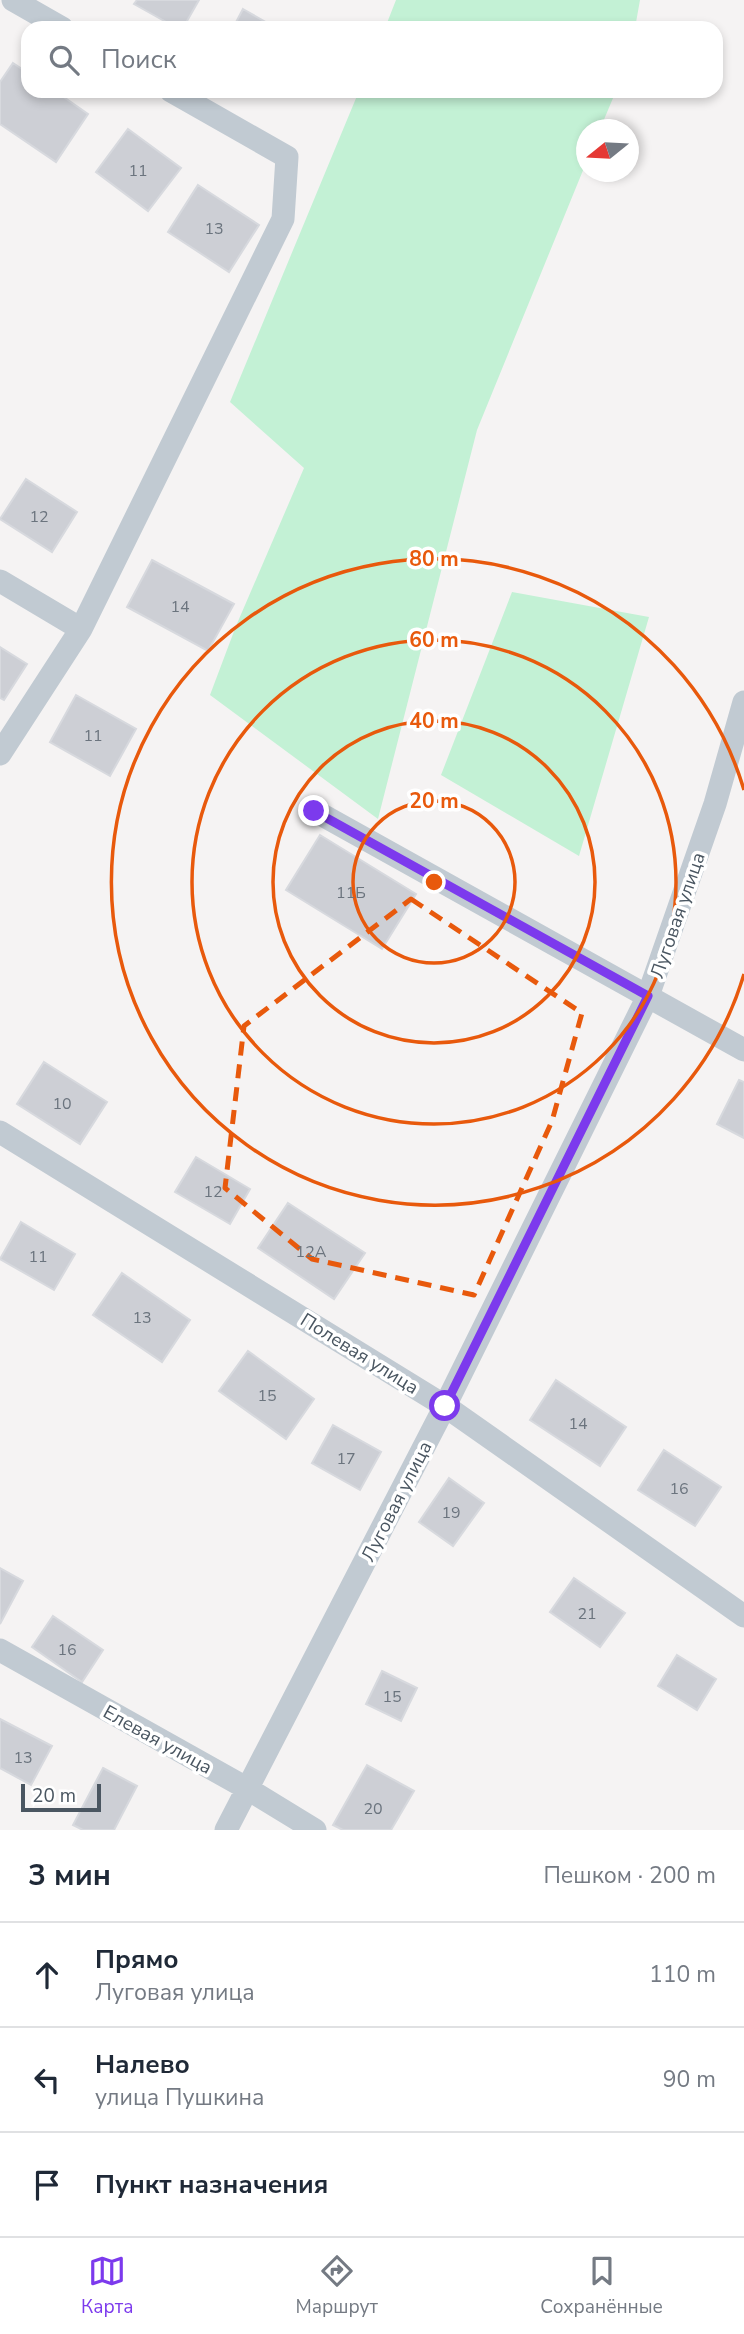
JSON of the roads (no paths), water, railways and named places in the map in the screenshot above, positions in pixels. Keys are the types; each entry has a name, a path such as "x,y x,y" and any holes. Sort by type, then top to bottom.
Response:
{"street":[{"path":"13,0 50,21"},
{"path":"0,754 80,629 283,219 286,157 184,98"},
{"path":"0,581 80,629"},
{"name":"Луговая улица","path":"226,1830 445,1406 648,996 715,804 744,702"},
{"path":"314,811 744,1050"},
{"name":"Полевая улица","path":"0,1132 445,1406 744,1616"},
{"name":"Елевая улица","path":"0,1650 315,1830"}]}
